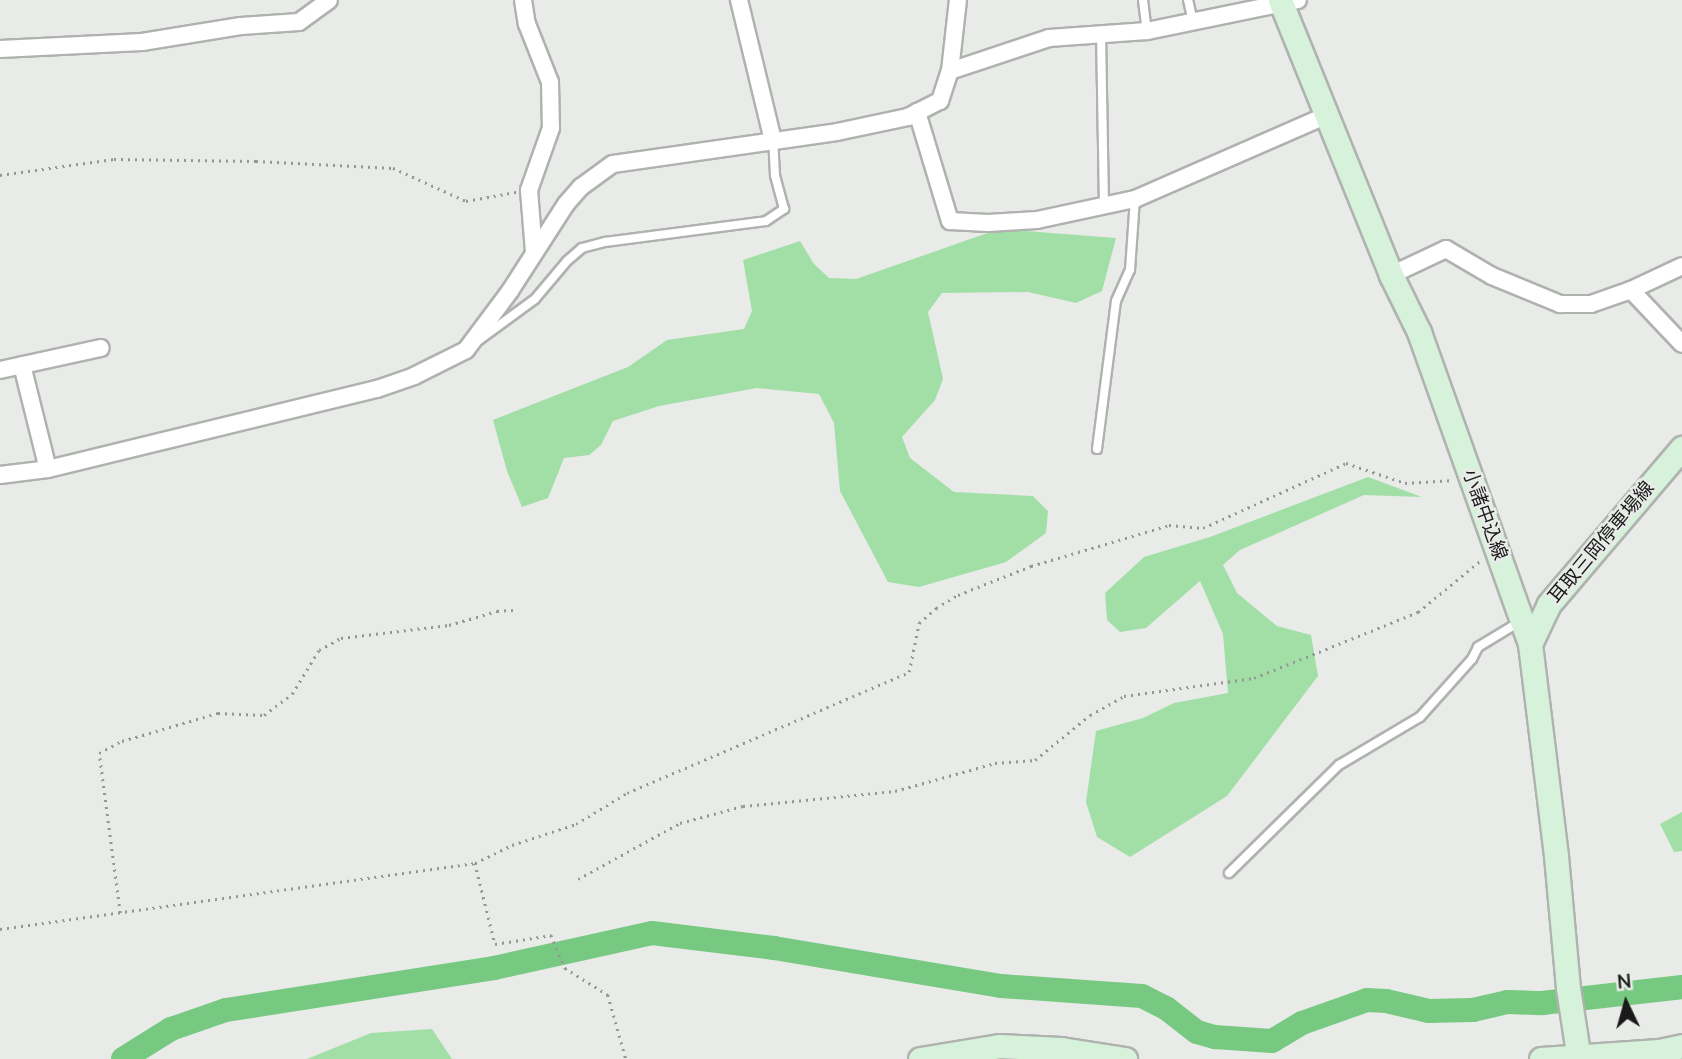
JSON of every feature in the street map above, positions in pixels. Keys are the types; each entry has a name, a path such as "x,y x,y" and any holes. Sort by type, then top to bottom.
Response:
{"main road":[{"name":"小諸中込線","path":"1286,1 1325,116 1391,275 1419,332 1530,644 1556,856 1568,988 1579,1057"},
{"name":"耳取三岡停車場線","path":"1530,644 1549,604 1682,448"},
{"path":"920,1059 999,1046 1061,1049 1125,1059"},
{"path":"1541,1059 1659,1051 1682,1046"}],"street":[{"path":"0,49 142,42 241,26 299,22 329,0"},
{"path":"523,0 527,24 550,82 551,128 529,190 534,253"},
{"path":"739,0 773,141"},
{"path":"0,475 48,468 377,389 414,376 466,350 581,187 613,164 836,132 916,112 940,101 950,71 958,0"},
{"path":"950,71 1049,38 1147,30 1286,1"},
{"path":"916,112 950,221 988,223 1037,220 1104,208 1135,199 1325,116"},
{"path":"1391,275 1446,249 1492,276 1560,304 1591,303 1631,290 1682,266"},
{"path":"1631,290 1682,344"},
{"path":"0,370 101,348"},
{"path":"22,365 48,468"}],"lane":[{"path":"1143,0 1147,30"},
{"path":"1188,0 1193,22"},
{"path":"1101,33 1104,208"},
{"path":"466,350 536,299 567,261 582,248 605,242 766,221 784,209 775,175 773,141"},
{"path":"1097,449 1116,300 1130,270 1135,199"},
{"path":"1229,873 1339,765 1420,717 1472,659 1479,647 1522,620"}],"path":[{"path":"0,175 114,159 256,161 393,168 466,201 529,190"},
{"path":"0,929 475,863 512,845 576,824 627,793 909,673 919,623 936,608 958,595 1031,566 1169,525 1203,528 1346,463 1405,483 1471,479"},
{"path":"578,879 680,823 743,806 895,791 995,763 1035,760 1090,715 1124,696 1254,678 1418,612 1497,549"},
{"path":"120,913 99,753 122,741 218,713 264,715 292,694 319,650 341,638 449,625 498,611 513,610"},
{"path":"475,863 495,944 551,935 565,968 608,995 626,1059"}],"green space":[{"path":"999,229 1116,238 1102,291 1076,303 1028,292 942,293 928,312 943,379 935,400 902,437 910,458 954,492 1033,496 1048,511 1046,533 1006,562 919,587 888,582 840,491 834,423 819,394 757,388 659,406 613,421 601,445 589,455 564,458 548,498 522,507 507,471 493,420 628,367 667,340 744,329 752,311 743,260 800,241 814,264 829,278 856,279"},
{"path":"1368,477 1422,497 1364,495 1240,550 1223,565 1237,593 1277,626 1311,635 1318,676 1227,796 1130,857 1097,837 1086,802 1096,731 1143,718 1174,703 1228,693 1223,634 1200,581 1146,628 1120,632 1107,620 1105,593 1144,557 1210,537"},
{"path":"1682,812 1682,851 1674,852 1660,824"},
{"path":"432,1029 452,1059 307,1059 371,1033"}],"waterway":[{"path":"123,1059 171,1029 226,1010 494,968 652,933 774,948 1001,986 1142,996 1166,1008 1197,1032 1215,1037 1272,1041 1302,1023 1367,1000 1386,1001 1429,1011 1473,1010 1508,1002 1542,1003 1682,987"}]}
